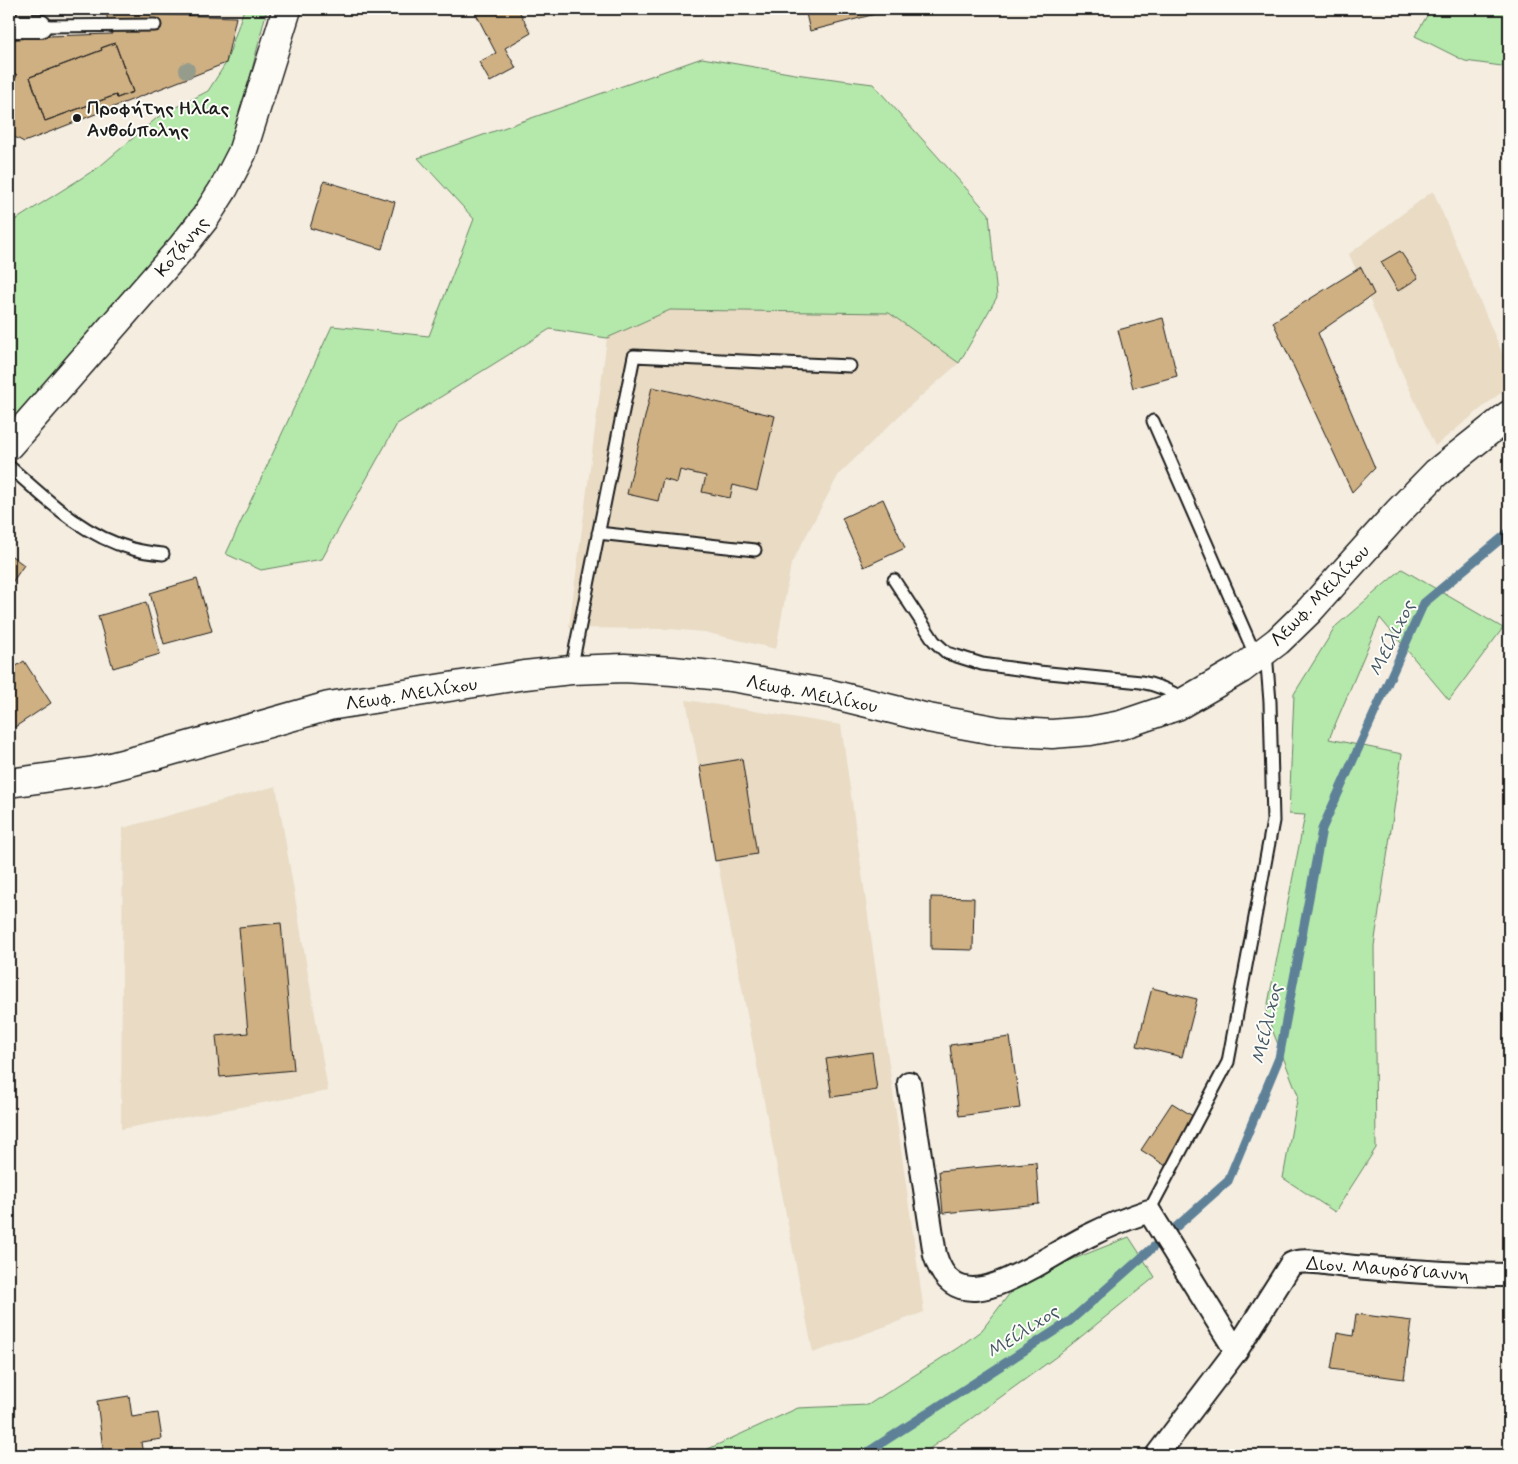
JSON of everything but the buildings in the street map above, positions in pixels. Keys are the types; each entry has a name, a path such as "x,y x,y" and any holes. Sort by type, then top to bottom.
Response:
{"street":[{"name":"Κοζάνης","path":"9,445 182,247 215,203 242,153 287,9"},
{"path":"9,26 40,26"},
{"name":"Λεωφ. Μειλίχου","path":"9,783 104,768 158,755 329,706 525,675 571,670 624,668 731,677 831,694 951,722 1020,732 1052,734 1105,729 1154,715 1186,701 1241,669 1261,654 1309,611 1398,512 1436,473 1509,415"},
{"path":"909,1083 935,1255 943,1274 954,1284 974,1289 982,1289 998,1284 1109,1226 1152,1216 1236,1351"},
{"name":"Διον. Μαυρόγιαννη","path":"1157,1455 1236,1351 1287,1268 1294,1262 1303,1261 1355,1267 1475,1275 1509,1275"}],"lane":[{"path":"40,26 155,25"},
{"path":"571,670 634,356 850,366"},
{"path":"1152,1216 1228,1062 1273,821 1270,702 1261,654 1153,421"},
{"path":"9,466 57,509 80,525 107,539 133,549 163,554"},
{"path":"598,533 755,550"},
{"path":"894,580 934,642 940,648 955,656 982,664 1006,668 1141,682 1172,691 1186,701"}],"shaded area":[{"path":"1433,191 1509,369 1509,386 1435,446 1349,254"},
{"path":"670,310 889,313 959,363 904,411 839,474 791,564 776,649 704,632 670,629 569,628 607,338"},
{"path":"686,700 841,725 924,1312 813,1353"},
{"path":"276,786 328,1091 121,1129 123,828"}],"green space":[{"path":"244,9 267,9 234,142 212,192 9,424 9,224 99,167 158,117 208,91 226,63"},
{"path":"1431,9 1509,9 1509,67 1465,61 1415,36"},
{"path":"702,58 795,74 873,84 989,214 997,297 959,363 889,313 670,310 607,338 550,329 397,424 322,559 261,570 226,554 332,326 429,336 474,219 418,158"},
{"path":"1402,569 1503,628 1449,700 1380,618 1329,739 1402,754 1374,946 1376,1148 1335,1212 1283,1178 1298,1095 1266,1014 1305,815 1289,814 1294,694 1336,626"},
{"path":"1129,1237 1155,1277 1057,1356 921,1455 695,1455 798,1408 868,1405 959,1347 982,1330 1010,1293 1051,1268"}],"waterway":[{"name":"Μείλιχος","path":"863,1455 1070,1321 1228,1181 1279,1058 1322,829 1424,603 1509,532"}],"place":[{"name":"Προφήτης Ηλίας Ανθούπολης","path":"77,118"}]}
